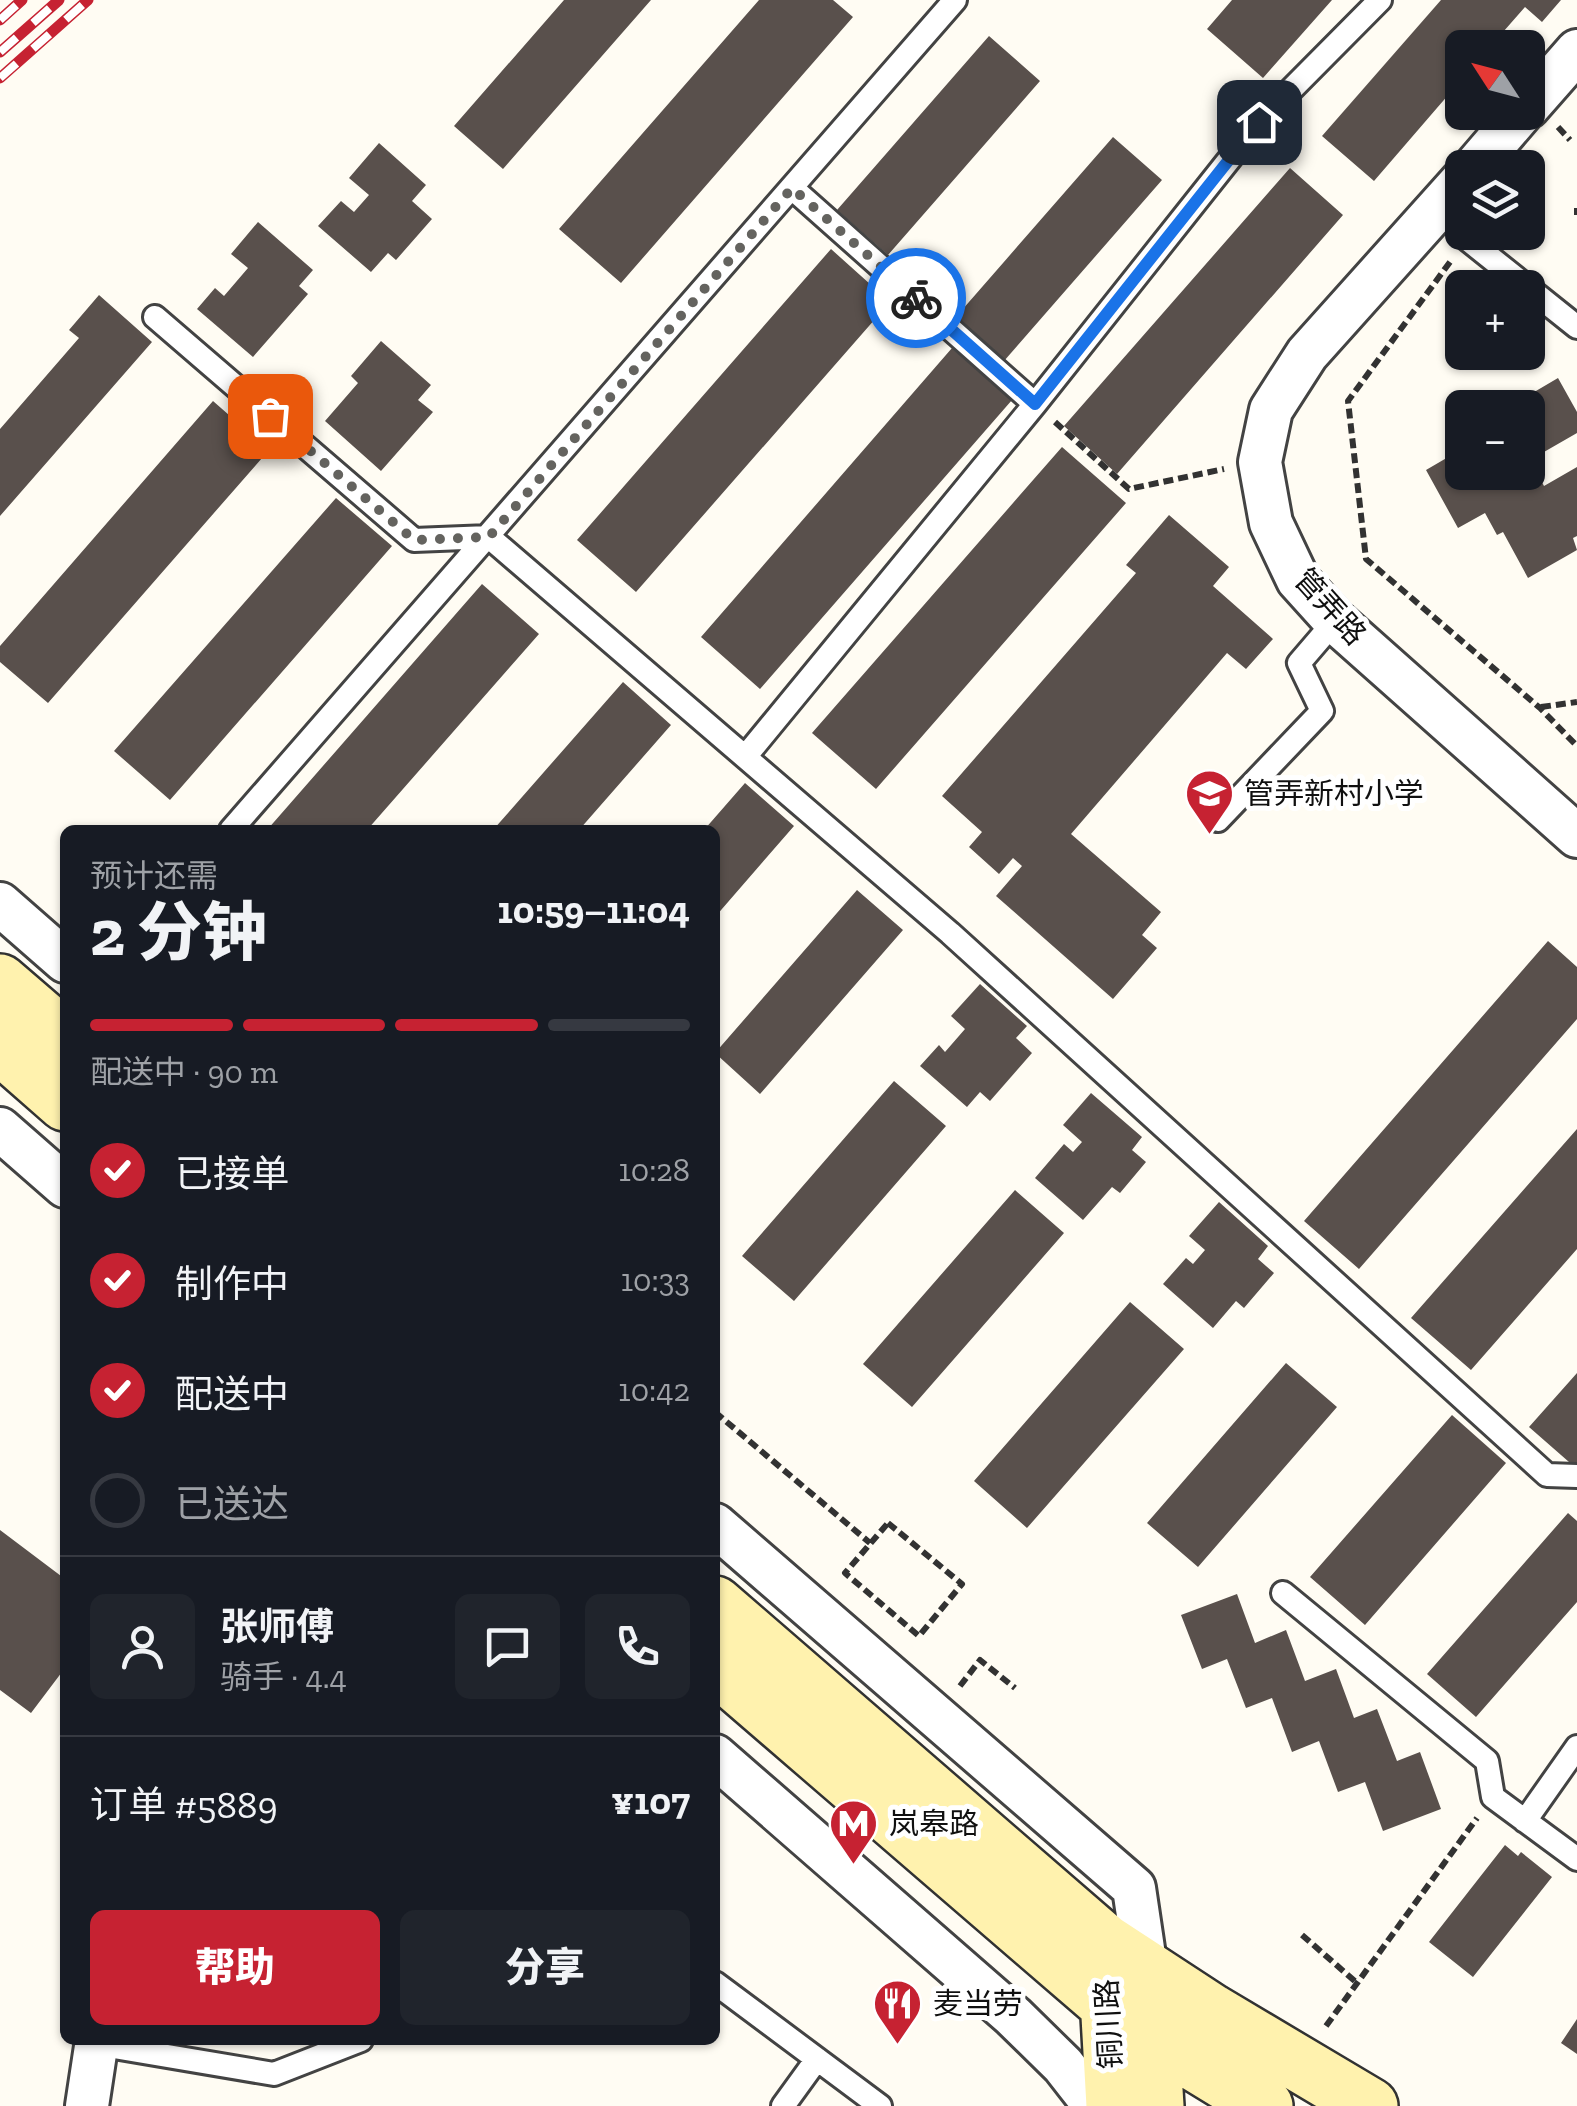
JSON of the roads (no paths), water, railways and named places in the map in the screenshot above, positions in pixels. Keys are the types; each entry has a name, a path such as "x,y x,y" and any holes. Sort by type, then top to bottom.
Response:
{"main road":[{"path":"0,982 60,1034"},
{"path":"0,1046 60,1098"},
{"path":"720,1609 1120,1972 1152,2037 1265,2106"},
{"path":"720,1670 1120,1972 1299,2064 1370,2106"},
{"name":"铜川路","path":"1114,2106 1120,1972"},
{"name":"铜川路","path":"1152,2037 1156,2106"}],"street":[{"path":"1545,88 1577,51"},
{"path":"1489,150 1507,130"},
{"name":"管弄路","path":"1445,200 1307,354 1272,410 1260,462 1271,523 1298,580 1335,621 1573,826"},
{"path":"0,904 60,957"},
{"path":"0,1130 60,1182"},
{"path":"720,1529 1134,1888 1120,1972"},
{"path":"720,1760 1012,2016 1063,2065 1095,2106"},
{"path":"87,2106 96,2045"}],"lane":[{"path":"235,825 956,0"},
{"path":"745,757 1035,404 1259,122 1380,0"},
{"path":"792,188 1035,404"},
{"path":"1481,250 1577,327"},
{"path":"155,317 414,540 489,537 950,934 1547,1474 1577,1476"},
{"path":"1218,820 1322,711 1299,663 1335,621"},
{"path":"1283,1593 1487,1761 1492,1797 1577,1859"},
{"path":"1526,1821 1577,1747"},
{"path":"720,1988 880,2106"},
{"path":"113,2045 274,2074 348,2045"},
{"path":"783,2106 817,2059"}],"railway":[{"path":"0,20 22,0"},
{"path":"0,52 59,0"},
{"path":"0,78 88,0"}],"place":[{"name":"管弄新村小学","path":"1209,836"},
{"name":"岚皋路","path":"854,1866"},
{"name":"麦当劳","path":"898,2046"}]}
